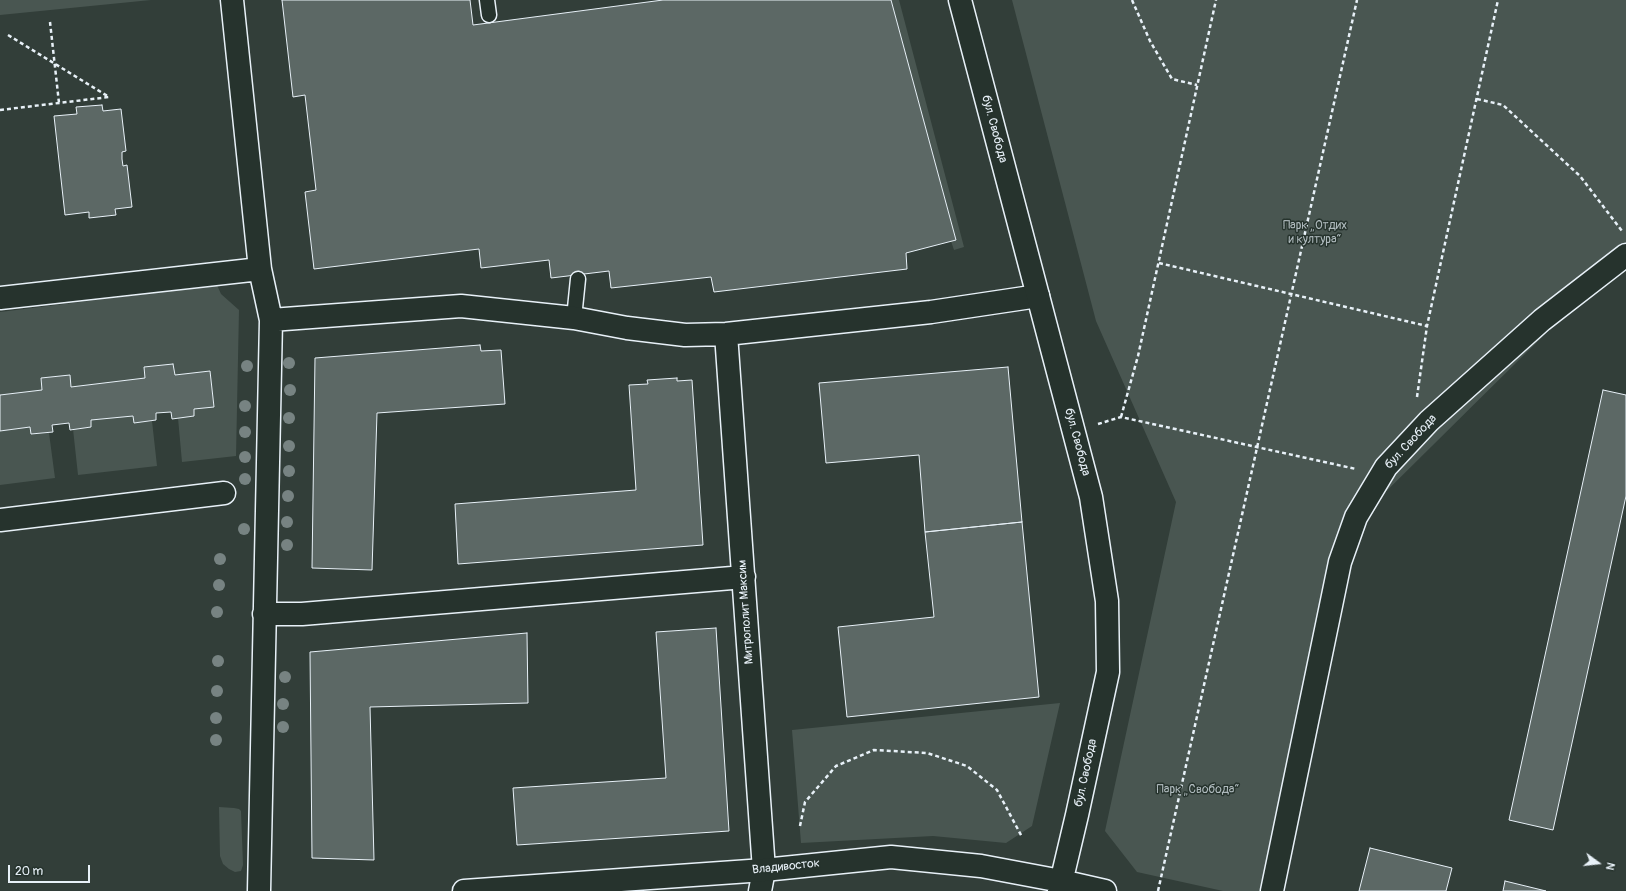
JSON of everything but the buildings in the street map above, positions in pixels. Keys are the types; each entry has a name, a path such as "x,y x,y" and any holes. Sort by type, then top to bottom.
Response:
{"street":[{"path":"232,0 260,269 271,320 259,891"},
{"name":"бул. Свобода","path":"960,0 1091,497 1107,601 1108,672 1060,886"},
{"name":"бул. Свобода","path":"1272,891 1340,562 1356,517 1386,467 1429,421 1542,320 1626,255"},
{"path":"0,298 260,269"},
{"path":"271,320 461,306 574,318 627,328 685,335 726,334 932,312 1038,296"},
{"name":"Митрополит Максим","path":"726,334 764,870 760,891"},
{"path":"0,520 224,493"},
{"path":"264,614 310,613 744,577"},
{"name":"Владивосток","path":"464,891 764,870 891,857 981,866 1060,886 1105,891"}],"lane":[{"path":"487,0 489,15"},
{"path":"574,318 578,279"}],"path":[{"path":"1132,0 1150,41 1172,79 1197,85"},
{"path":"1216,0 1138,356 1121,417 1353,470 1386,467"},
{"path":"1158,891 1357,0"},
{"path":"1429,421 1416,407 1427,326 1498,0"},
{"path":"50,22 59,103"},
{"path":"0,110 109,97 8,34"},
{"path":"1477,99 1503,105 1580,176 1626,237"},
{"path":"1159,263 1427,326"},
{"path":"800,826 805,802 836,766 874,750 927,753 967,766 997,790 1022,837"}],"green space":[{"path":"0,0 151,0 0,15"},
{"path":"891,0 899,0 964,247 954,250 951,241 956,240"},
{"name":"Парк „Отдих и култура“","path":"1012,0 1626,0 1626,254 1335,542 1260,891 1223,891 1137,872 1105,831 1176,502 1096,321"},
{"path":"217,285 221,294 239,310 236,456 182,462 178,418 194,416 194,409 214,407 210,371 175,375 173,364 144,367 145,378 71,387 70,375 41,378 42,390 0,395 0,312"},
{"path":"133,416 134,423 152,421 157,466 78,475 73,429 91,427 91,420"},
{"path":"30,427 32,434 49,433 55,478 0,485 0,431"},
{"path":"1060,703 1032,826 1006,843 933,836 801,843 792,730"},
{"path":"219,807 234,808 241,811 243,865 241,871 235,872 229,869 223,864 220,856"}],"park label":[{"name":"Парк „Свобода“","path":"1198,790"}]}
